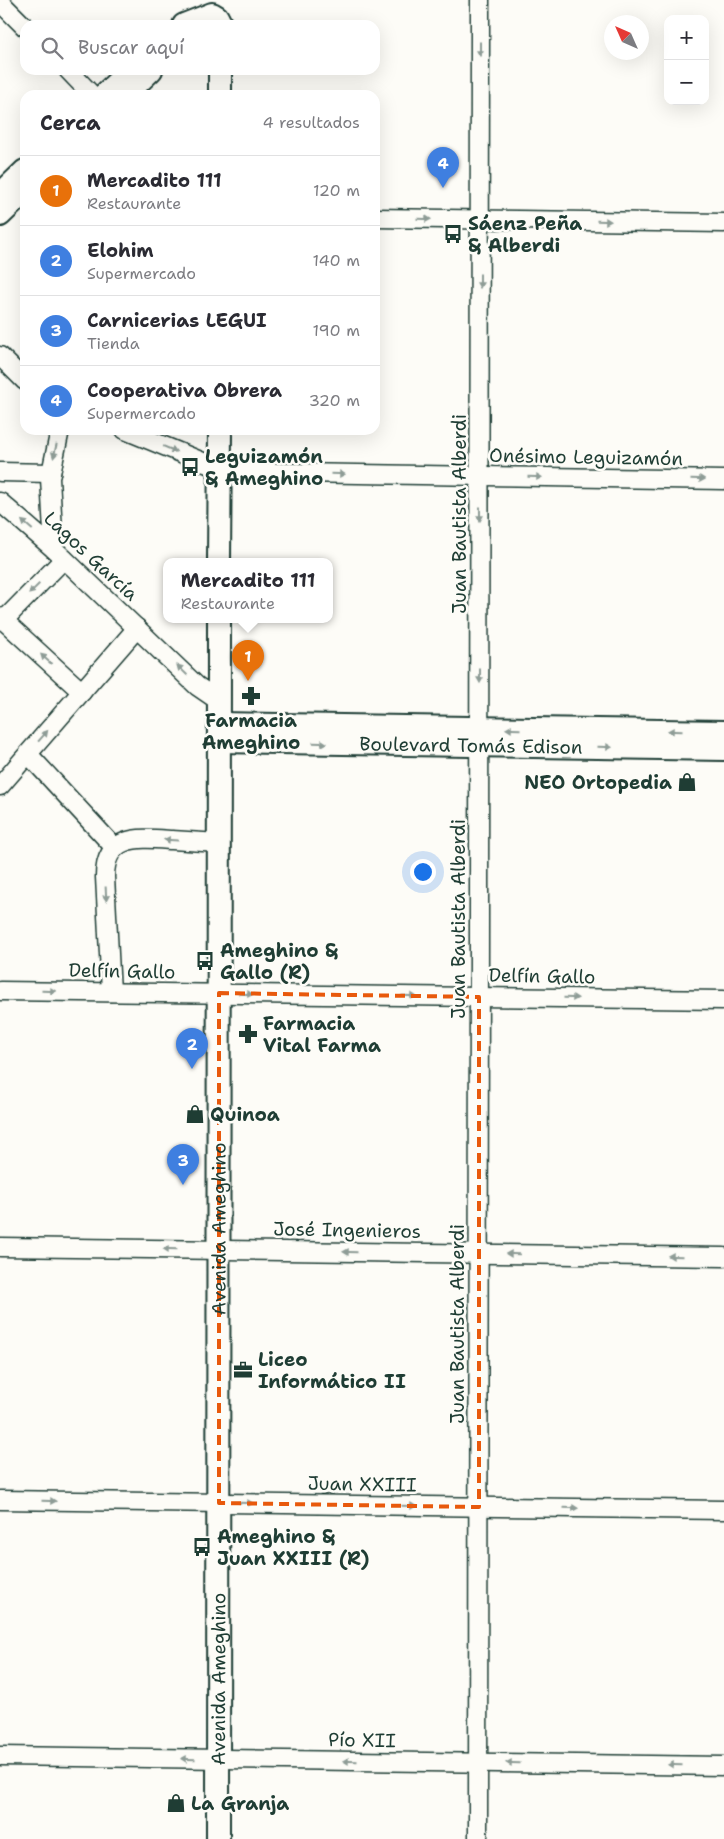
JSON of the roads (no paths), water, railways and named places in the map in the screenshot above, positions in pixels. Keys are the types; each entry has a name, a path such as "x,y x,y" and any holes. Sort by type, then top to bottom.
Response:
{"main road":[{"path":"192,20 213,13"},
{"path":"196,20 213,13"},
{"path":"109,90 125,75"},
{"path":"130,90 146,75"},
{"path":"220,75 220,90"},
{"path":"0,215 17,196 16,189 20,182"},
{"path":"219,558 220,435"},
{"name":"Avenida Ameghino","path":"218,1839 219,623"},
{"name":"Boulevard Tomás Edison","path":"219,733 480,736 724,732"},
{"name":"Boulevard Tomás Edison","path":"480,736 724,749"}],"street":[{"name":"Juan Bautista Alberdi","path":"478,1839 480,0"},
{"path":"0,2 20,22"},
{"path":"73,75 87,90"},
{"path":"380,218 724,223"},
{"path":"0,356 20,376"},
{"path":"59,435 51,473 59,554 2,618 82,692"},
{"name":"Onésimo Leguizamón","path":"137,435 220,469 241,473 724,480"},
{"path":"0,472 51,473"},
{"name":"Lagos García","path":"0,502 59,554 200,688 219,701"},
{"path":"0,786 137,628"},
{"path":"28,754 115,848"},
{"path":"111,992 105,872 109,856 115,848 124,842 140,838 219,843"},
{"name":"Delfín Gallo","path":"0,991 724,1000"},
{"name":"José Ingenieros","path":"0,1247 724,1257"},
{"name":"Juan XXIII","path":"0,1500 724,1510"},
{"name":"Pío XII","path":"0,1756 724,1766"}],"place":[{"name":"Cooperativa Obrera","path":"443,188"},
{"name":"Sáenz Peña & Alberdi","path":"453,234"},
{"name":"Leguizamón & Ameghino","path":"190,467"},
{"name":"Mercadito 111","path":"248,681"},
{"name":"Farmacia Ameghino","path":"251,696"},
{"name":"NEO Ortopedia","path":"687,782"},
{"name":"Ameghino & Gallo (R)","path":"205,961"},
{"name":"Farmacia Vital Farma","path":"248,1034"},
{"name":"Elohim","path":"192,1069"},
{"name":"Quinoa","path":"195,1114"},
{"name":"Carnicerias LEGUI","path":"183,1185"},
{"name":"Liceo Informático II","path":"243,1370"},
{"name":"Ameghino & Juan XXIII (R)","path":"202,1547"},
{"name":"La Granja","path":"176,1803"}]}
